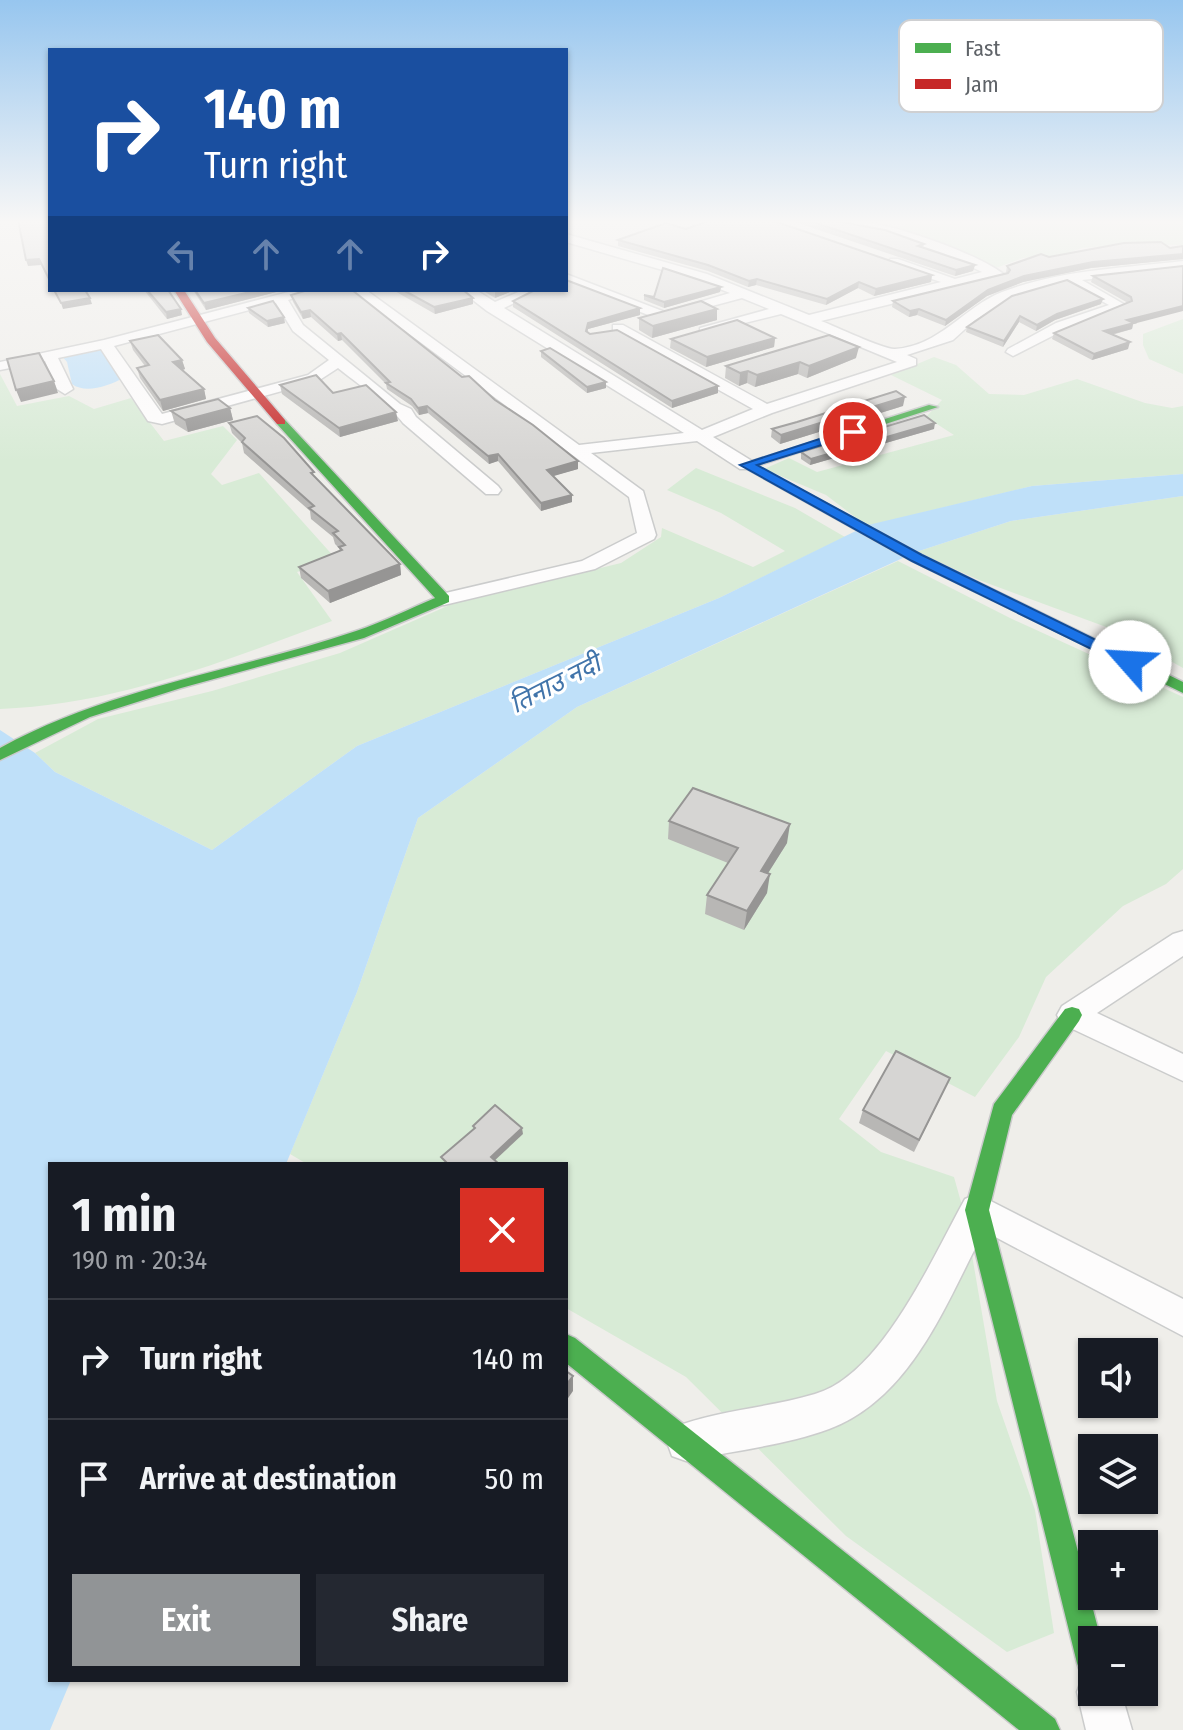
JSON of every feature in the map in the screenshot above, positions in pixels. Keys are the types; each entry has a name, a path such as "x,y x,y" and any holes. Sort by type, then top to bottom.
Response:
{"street":[{"path":"186,301 254,393 444,599"},
{"path":"0,366 105,344 274,301"},
{"path":"281,301 298,328 394,407 405,412 409,420 492,490"},
{"path":"0,755 21,742 110,705 361,634 444,599 588,565 647,535 637,495 372,301"},
{"path":"482,301 746,465 917,558 1183,688"},
{"path":"492,308 509,301"},
{"path":"624,301 661,315"},
{"path":"715,301 612,330 652,345 766,410"},
{"path":"577,450 702,436 766,410 911,362 761,301"},
{"path":"807,320 888,301"},
{"path":"895,354 948,337 996,301"},
{"path":"1013,352 1049,331 1120,306 1110,301"},
{"path":"652,345 781,310"},
{"path":"814,344 839,335"},
{"path":"105,344 157,419 313,378 337,360"},
{"path":"50,356 65,389"},
{"path":"703,376 733,367"},
{"path":"746,465 933,407"},
{"path":"686,1442 826,1411 867,1385 904,1344 977,1210 1002,1111 1072,1015 1183,942"},
{"path":"1072,1015 1183,1068"},
{"path":"977,1210 1183,1318"},
{"path":"977,1210 1083,1626"},
{"path":"568,1349 1044,1730"},
{"path":"1103,1706 1109,1730"}],"green space":[{"path":"1183,319 1183,374 1149,359 1143,345 1143,334"},
{"path":"934,357 956,365 989,394 1024,395 1077,379 1145,403 1172,408 1183,406 1183,474 1032,486 867,526 826,495 764,469 789,458 817,472 954,435 926,417 942,400 891,375"},
{"path":"0,374 17,406 69,396 94,409 131,398 164,441 223,426 237,440 211,474 222,485 259,473 336,559 297,572 332,621 211,665 128,690 43,706 0,709"},
{"path":"696,468 795,508 845,537 719,598 357,746 212,850 55,772 35,753 98,719 212,691 340,653 452,604 621,563 661,537 662,528 753,567 785,551 721,513 667,490"},
{"path":"1183,496 1183,668 1117,631 979,580 916,552 1011,521"},
{"path":"898,561 1010,618 1183,697 1183,869 1166,884 1123,906 1046,977 1019,1037 975,1097 886,1051 839,1119 881,1152 954,1177 966,1220 997,1401 1035,1510 1054,1633 1007,1652 846,1536 686,1377 568,1309 568,1162 304,1162 290,1154 357,992 418,818 577,707"}],"water":[{"path":"104,348 123,378 90,389 72,384 67,362 61,355"},
{"name":"तिनाउ नदी","path":"1183,474 1183,496 1011,521 916,552 577,707 418,818 357,992 287,1162 48,1162 48,1682 70,1682 50,1730 0,1730 0,730 35,753 55,772 212,850 357,746 719,598 868,525 1032,486"}],"building":[{"path":"156,301 175,301 181,309 166,312"},
{"path":"273,301 284,317 267,321 248,308"},
{"path":"294,301 366,301 462,377 469,376 495,400 578,461 547,470 572,495 541,503 498,454 488,456 427,406 418,408 411,399 386,383 390,382 341,333 337,334 310,310 301,312"},
{"path":"423,301 461,301 434,307"},
{"path":"513,301 621,301 640,308 588,323 586,331 590,334 617,330 718,386 672,401"},
{"path":"701,301 717,309 653,326 639,318"},
{"path":"893,301 973,301 946,320 919,309 910,311"},
{"path":"1005,301 1098,301 1057,314 1037,325 1020,316 1004,341 967,327"},
{"path":"1132,301 1183,301 1183,306 1127,320 1134,323 1104,331 1130,342 1094,354 1054,333"},
{"path":"737,320 775,338 707,357 671,339"},
{"path":"158,335 182,360 173,362 204,389 160,400 137,368 149,365 130,341"},
{"path":"829,335 859,347 809,366 800,362 757,375 748,371 740,373 726,366"},
{"path":"550,348 606,382 587,387 541,351"},
{"path":"39,353 54,381 16,390 7,359"},
{"path":"316,375 333,393 366,385 396,412 339,428 280,385"},
{"path":"896,391 905,397 781,435 772,429 797,422"},
{"path":"218,399 230,408 185,420 171,411"},
{"path":"924,415 935,423 811,459 801,452"},
{"path":"257,416 284,438 314,472 311,473 400,564 328,591 299,567 342,550 339,547 345,545 333,533 338,531 309,508 314,506 242,442 245,438 229,423"},
{"path":"693,788 790,824 761,871 770,874 747,911 707,895 738,848 669,821"},
{"path":"896,1051 950,1078 919,1140 863,1110"},
{"path":"495,1105 522,1128 491,1157 497,1162 446,1162 441,1157 475,1128 473,1126"}],"traffic: fast":[{"path":"933,407 746,465 917,558 1183,688"},
{"path":"0,755 41,732 85,713 175,684 359,635 444,599 281,422"},
{"path":"1072,1015 1002,1111 977,1210 1083,1626"},
{"path":"568,1349 1044,1730"}],"traffic: jam":[{"path":"186,301 211,340 281,422"}],"route":[{"path":"853,432 746,465 917,558 1130,662"}]}
